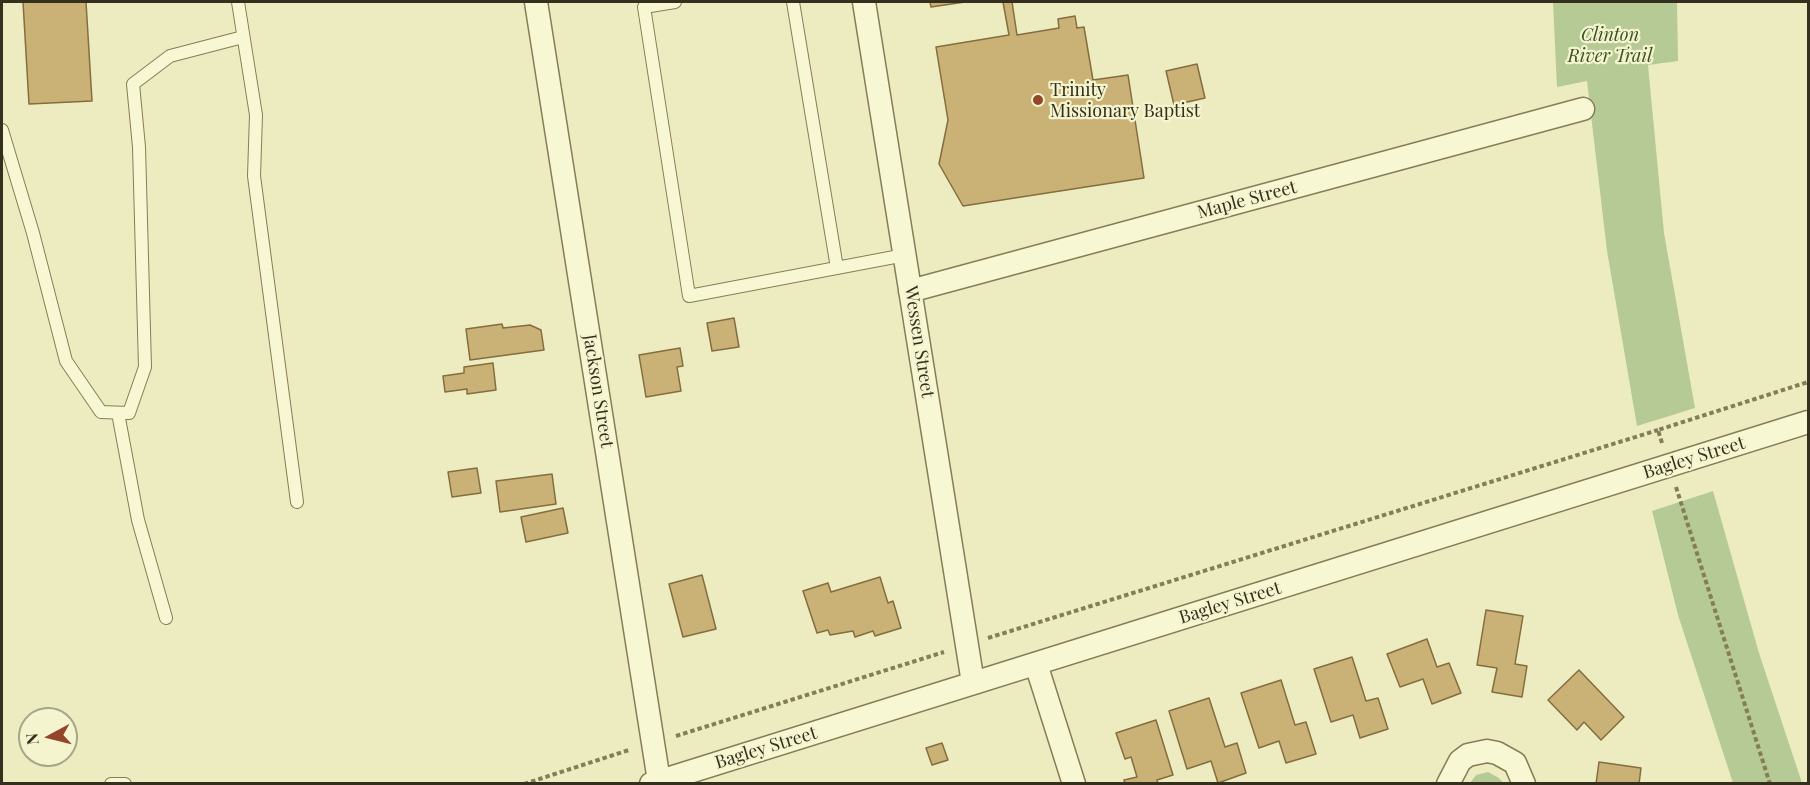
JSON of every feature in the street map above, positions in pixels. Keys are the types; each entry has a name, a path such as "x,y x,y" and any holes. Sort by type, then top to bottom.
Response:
{"street":[{"name":"Jackson Street","path":"536,2 655,782"},
{"name":"Wessen Street","path":"864,2 973,683"},
{"name":"Maple Street","path":"910,291 1583,109"},
{"name":"Bagley Street","path":"655,782 1809,422"},
{"path":"1036,664 1074,783"},
{"path":"1448,783 1460,761 1468,755 1487,751 1497,753 1515,763 1524,783"}],"lane":[{"path":"238,2 256,115 254,176 297,502"},
{"path":"675,2 644,7 689,296 905,255"},
{"path":"793,2 837,268"},
{"path":"2,130 33,232 66,361 101,412 129,413 145,367 139,147 133,84 170,56 243,37"},
{"path":"118,413 138,520 166,618"},
{"path":"111,783 125,783"}],"path":[{"path":"995,636 1809,382"},
{"path":"1658,430 1663,448"},
{"path":"1677,488 1770,783"},
{"path":"682,735 940,653"},
{"path":"524,783 624,752"}],"green space":[{"name":"Clinton River Trail","path":"1553,2 1677,2 1678,61 1648,65 1664,233 1695,408 1637,426 1607,251 1587,81 1557,87"},
{"path":"1713,491 1759,653 1802,783 1733,783 1678,615 1652,511"},
{"path":"1488,772 1503,783 1470,783 1476,775"}],"building":[{"path":"23,2 86,2 92,101 29,104"},
{"path":"930,2 965,2 931,7"},
{"name":"Trinity Missionary Baptist","path":"1003,2 1012,2 1017,35 1059,28 1058,19 1075,16 1077,28 1084,27 1093,80 1128,75 1144,178 963,206 939,164 948,120 936,47 1009,35"},
{"path":"1197,64 1205,98 1174,105 1166,71"},
{"path":"734,318 739,347 712,351 707,323"},
{"path":"502,324 503,328 530,325 541,330 544,350 470,360 466,329"},
{"path":"680,348 683,366 677,367 681,391 646,397 639,355"},
{"path":"493,363 496,390 467,394 467,389 445,392 443,376 464,373 464,367"},
{"path":"477,468 481,493 452,497 448,472"},
{"path":"552,474 556,504 500,512 496,481"},
{"path":"563,508 568,533 526,542 521,517"},
{"path":"702,575 716,629 683,637 669,584"},
{"path":"880,577 888,603 893,601 901,628 875,636 873,631 855,637 853,631 830,635 828,630 817,633 803,591 828,583 831,592"},
{"path":"1486,610 1523,616 1515,664 1527,666 1522,697 1492,692 1497,668 1477,665"},
{"path":"1427,639 1437,667 1449,663 1461,693 1432,704 1423,679 1400,687 1387,654"},
{"path":"1352,657 1366,701 1378,698 1388,729 1360,738 1353,715 1331,722 1314,669"},
{"path":"1579,670 1624,717 1601,740 1584,722 1577,730 1548,700"},
{"path":"1281,680 1295,725 1306,722 1316,754 1286,763 1279,741 1259,748 1241,693"},
{"path":"1209,698 1225,747 1237,743 1246,773 1218,783 1211,761 1187,769 1169,711"},
{"path":"1156,720 1173,775 1157,780 1158,784 1125,784 1124,780 1137,777 1131,757 1125,759 1116,733"},
{"path":"942,743 948,760 932,765 926,748"},
{"path":"1599,762 1641,768 1639,784 1596,784"}],"place":[{"name":"Trinity Missionary Baptist","path":"1038,100"}]}
